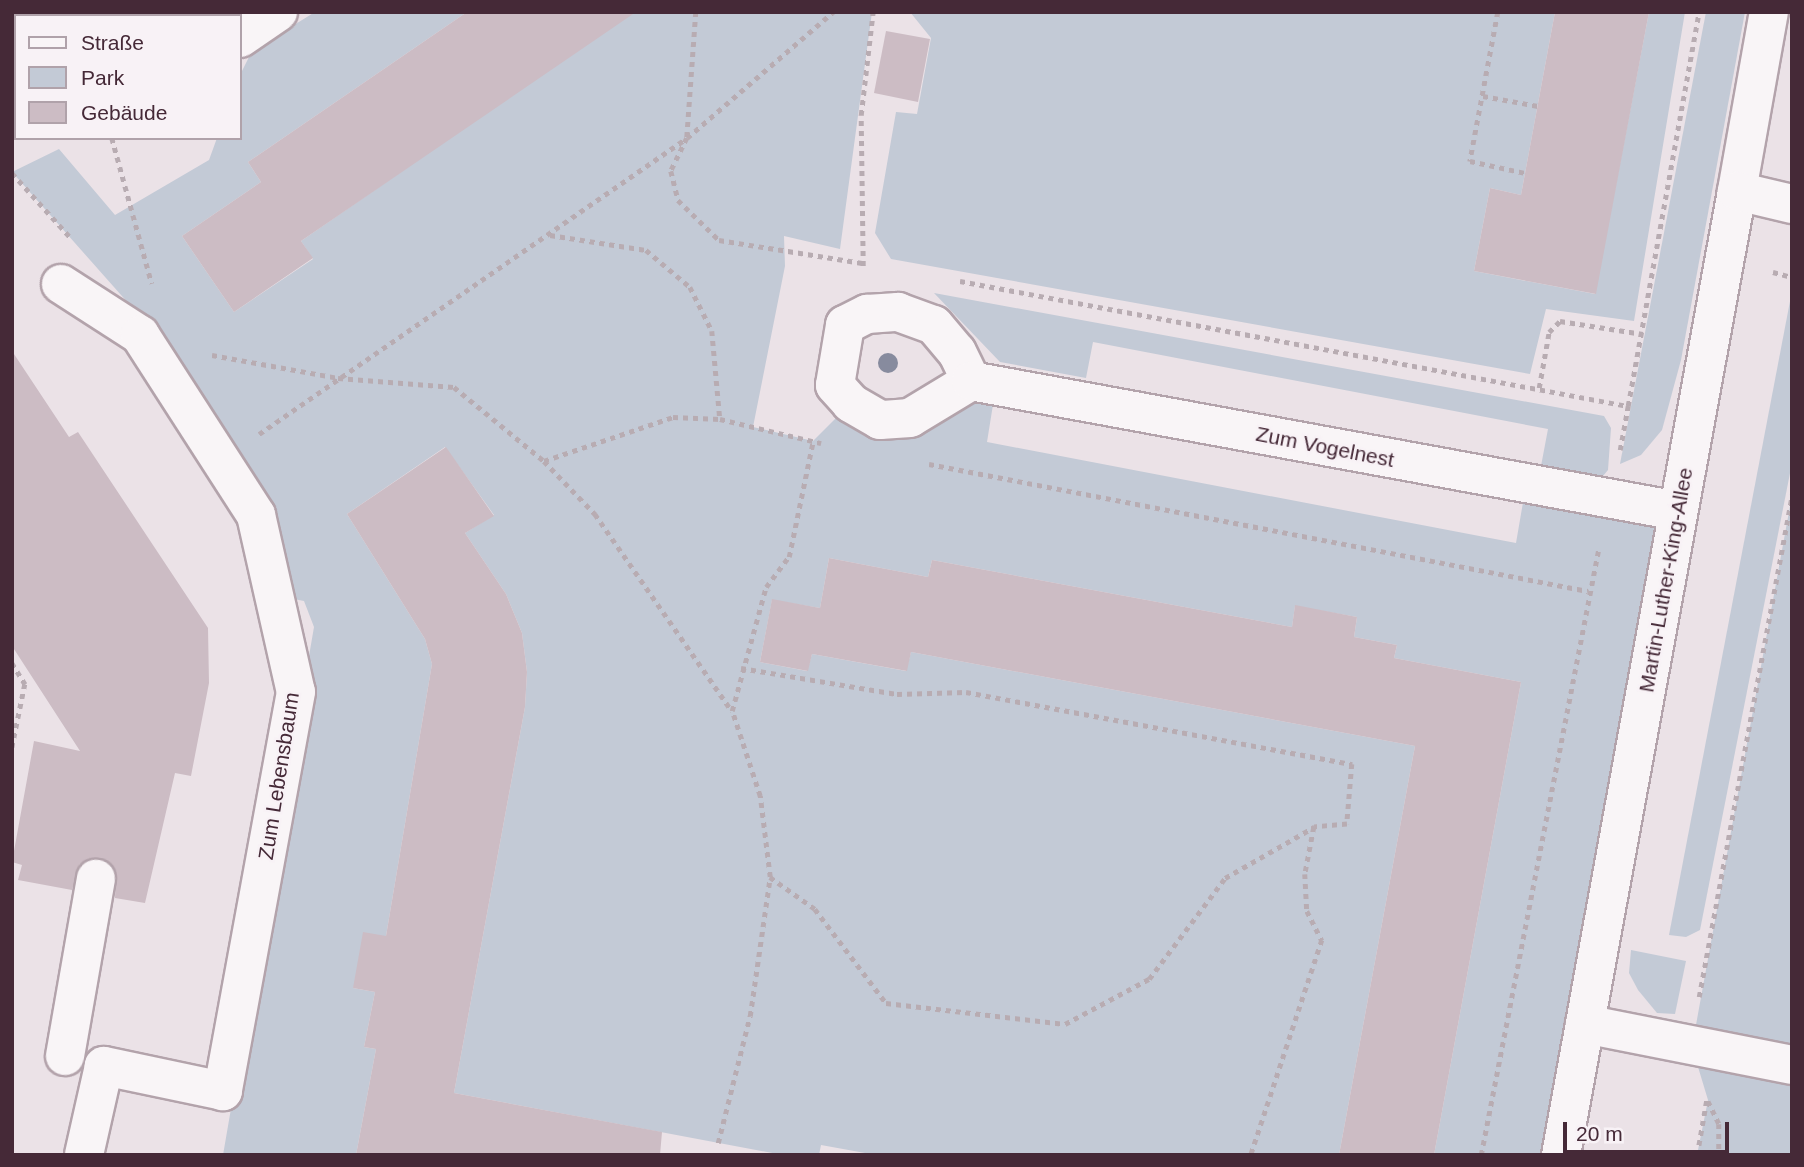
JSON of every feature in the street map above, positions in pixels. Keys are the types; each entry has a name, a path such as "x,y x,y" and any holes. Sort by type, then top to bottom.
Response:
{"street":[{"path":"242,37 278,12"},
{"name":"Martin-Luther-King-Allee","path":"1561,1155 1769,12"},
{"path":"1737,191 1792,204"},
{"name":"Zum Lebensbaum","path":"61,284 140,335 256,515 296,692 223,1091 104,1066 84,1155"},
{"path":"898,312 934,325 957,352 971,381 910,418 880,420 851,402 835,385 834,365 845,325 867,314 898,312"},
{"name":"Zum Vogelnest","path":"971,381 1678,512"},
{"path":"52,1053 85,877"},
{"path":"1584,1024 1792,1065"}],"path":[{"path":"696,12 687,138 671,171 678,200 719,240 876,266"},
{"path":"256,436 687,138 833,12"},
{"path":"867,314 862,263 861,115 873,12"},
{"path":"1498,12 1470,162 1525,173"},
{"path":"1481,1155 1588,591 1612,499 1699,12"},
{"path":"1483,96 1538,106"},
{"path":"113,140 155,296"},
{"path":"549,235 646,250 690,287 712,331 720,419"},
{"path":"957,281 1628,405"},
{"path":"1539,388 1549,332 1560,321 1643,334"},
{"path":"208,355 338,378 454,387 544,461 595,514 732,711 760,796 770,877 750,1016 718,1143"},
{"path":"732,711 741,668 766,587 789,557 813,441 851,402"},
{"path":"544,461 673,417 720,419 826,444"},
{"path":"921,462 1588,591"},
{"path":"1719,1155 1719,1124 1708,1100 1692,1047 1792,495"},
{"path":"12,663 25,684 12,748"},
{"path":"741,668 897,694 966,692 1352,764 1347,824 1314,827 1225,878 1149,979 1065,1024 886,1003 815,909 770,877"},
{"path":"1251,1155 1322,940 1307,911 1305,874 1314,827"},
{"path":"1697,1155 1708,1100"}],"green space":[{"path":"315,12 467,12 248,162 261,182 182,236 234,312 313,259 301,241 632,12 872,12 840,249 784,236 785,266 753,427 813,441 851,403 880,420 996,386 987,442 1516,543 1526,485 1678,511 1561,1155 1434,1155 1521,682 1394,658 1397,645 1354,637 1357,617 1295,606 1292,627 932,560 928,577 829,558 820,608 772,600 760,662 807,671 812,654 906,671 911,652 1415,746 1339,1155 876,1155 821,1145 819,1155 783,1155 454,1093 525,707 527,672 522,633 506,594 465,533 494,515 445,447 347,514 425,639 432,664 386,936 353,988 375,992 364,1047 376,1049 356,1155 223,1155 314,627 304,601 273,595 274,508 168,348 12,172 59,149 115,215 209,160 216,140 242,140 242,71 252,51"},
{"path":"910,12 1555,12 1521,195 1490,188 1474,271 1595,294 1649,12 1685,12 1634,321 1546,309 1530,374 891,259 875,233 896,112 917,114 931,38"},
{"path":"1706,12 1745,12 1681,360 1662,430 1641,455 1620,464"},
{"path":"934,293 1604,416 1611,428 1608,470 1603,476 1541,466 1548,429 1093,342 1086,378 1000,362"},
{"path":"1791,296 1792,463 1700,930 1686,937 1669,935"},
{"path":"1792,495 1792,1155 1697,1155 1708,1100 1692,1047"},
{"path":"1631,950 1686,961 1675,1014 1657,1013 1638,990 1629,973"}],"building":[{"path":"467,12 636,12 301,241 313,258 234,312 182,236 261,182 248,162"},
{"path":"1555,12 1649,12 1596,294 1474,271 1490,188 1521,195"},
{"path":"886,31 930,39 918,102 874,93"},
{"path":"12,351 69,437 78,432 208,628 209,683 191,776 175,773 145,903 115,898 116,871 100,858 80,864 72,890 18,880 22,865 12,862 34,741 80,751 12,646"},
{"path":"446,447 494,516 465,533 506,594 522,633 527,672 525,707 454,1093 662,1132 660,1155 356,1155 376,1049 364,1047 375,992 353,988 363,932 386,936 432,664 425,639 347,514"},
{"path":"829,558 928,577 932,560 1292,627 1295,605 1357,617 1354,637 1397,645 1394,658 1521,682 1434,1155 1339,1155 1415,746 911,652 907,671 812,654 808,671 760,662 772,599 820,608"}]}
